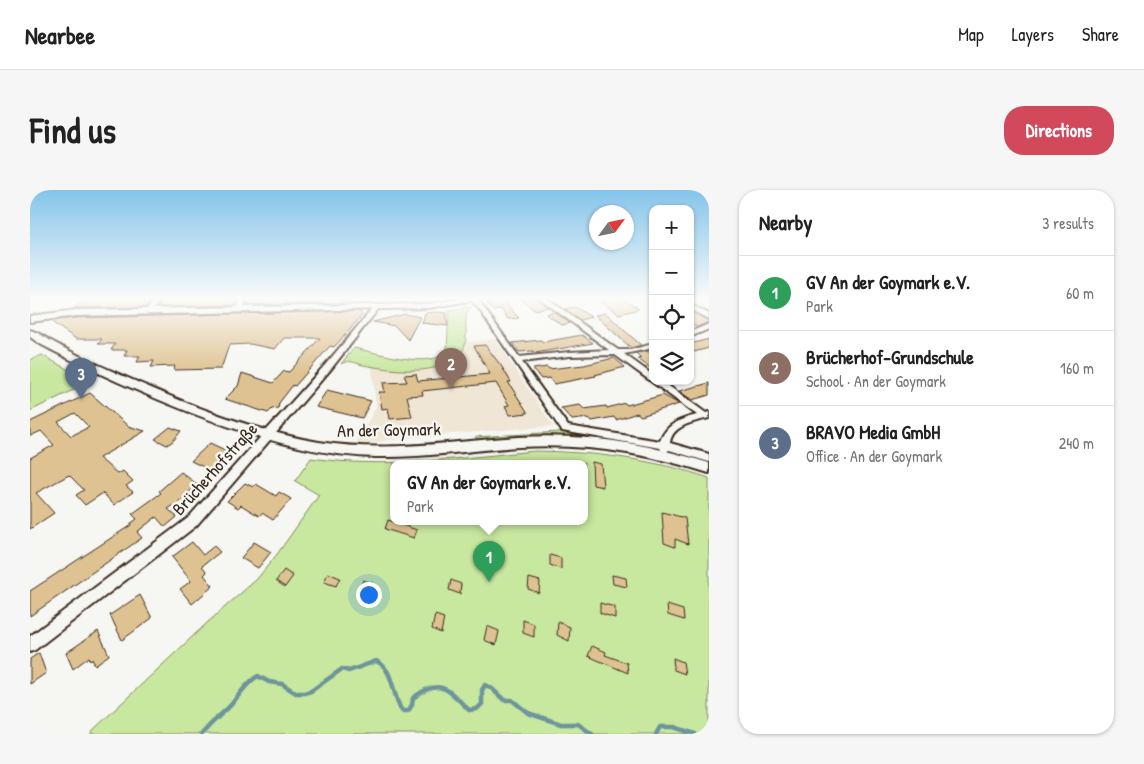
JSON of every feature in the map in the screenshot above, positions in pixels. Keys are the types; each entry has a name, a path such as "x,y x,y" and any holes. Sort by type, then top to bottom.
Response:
{"main road":[{"name":"An der Goymark","path":"31,334 92,367 192,409 268,436 323,449 376,452 522,442 566,441 665,450 709,468"}],"street":[{"path":"31,334 38,323"},
{"name":"Brücherhofstraße","path":"30,645 192,522 328,367 363,323"},
{"path":"491,323 565,429 665,450 665,436 670,428 707,416"},
{"path":"577,323 649,376"},
{"path":"694,333 709,326"},
{"path":"516,360 569,354 630,352 649,347"},
{"path":"662,385 707,416"},
{"name":"An der Goymark","path":"665,450 689,451 709,458"}],"shaded area":[{"path":"495,339 553,426 412,437 355,445 376,407 372,366 411,370 438,367 464,348 467,342"}],"green space":[{"path":"448,323 466,323 465,346 461,353 455,359 434,368 398,370 355,362 341,364 354,348 418,360 440,356 447,350"},
{"path":"42,355 90,382 30,411 30,360"},
{"path":"560,432 600,439 553,435 477,439 475,437"},
{"path":"535,451 579,453 645,461 709,478 709,734 91,734 208,622 257,579 278,553 319,495 295,481 311,458 367,463 390,462 390,525 588,525 588,460 437,460"}],"building":[{"path":"54,323 355,323 334,347 330,346 295,386 293,385 279,403 278,408 272,409 268,413 225,399 238,386 242,373 273,383 284,371 289,372 320,338 284,338 275,349 250,344 229,345 221,369 174,370 175,366 151,367 154,361 137,362 140,356 124,356 127,350 111,350 115,344 98,344 102,339 76,339"},
{"path":"381,323 417,323 408,340 395,326"},
{"path":"425,323 447,323 448,326"},
{"path":"604,323 617,323 641,345 631,348"},
{"path":"694,323 706,323 697,327 694,325"},
{"path":"582,335 593,343 535,353 533,351 519,352 512,343 541,340 543,342"},
{"path":"709,339 709,348 694,352 694,343"},
{"path":"485,345 502,367 511,382 508,382 528,413 510,415 505,406 509,405 496,383 422,391 423,395 407,396 412,417 390,419 388,408 382,409 379,392 385,392 383,383 407,382 404,375 416,374 418,381 490,374 474,346"},
{"path":"649,352 649,367 638,359 641,358 636,353"},
{"path":"614,358 625,367 596,376 554,384 549,378 541,379 533,369 584,365"},
{"path":"709,383 709,395 692,400 679,391"},
{"path":"327,390 371,401 362,418 316,407"},
{"path":"90,393 128,426 145,431 99,458 118,474 123,471 133,481 126,486 133,492 114,505 103,493 85,505 76,495 84,490 69,475 36,493 54,513 30,529 30,458 54,445 41,431 30,436 30,422","holes":["75,413 89,427 71,436 58,422"]},
{"path":"663,395 679,404 641,416 637,413 616,420 614,417 592,421 589,418 572,420 561,408 580,405 584,409 606,406 607,408 625,403 627,405"},
{"path":"170,427 181,431 173,441 167,445 155,439"},
{"path":"210,443 229,452 212,471 191,461"},
{"path":"592,462 601,464 603,487 593,485"},
{"path":"181,472 198,485 185,498 168,509 177,517 165,527 156,517 137,532 142,538 30,616 30,591 131,525 137,519 132,514 161,493 159,491"},
{"path":"245,483 253,487 256,484 276,496 279,492 291,499 273,520 262,513 259,516 241,505 238,508 227,501"},
{"path":"662,512 685,518 688,544 675,539 675,547 664,543"},
{"path":"388,520 390,521 390,525 402,525 417,530 414,538 385,529"},
{"path":"192,542 203,555 214,546 220,552 202,566 207,572 204,575 213,586 192,604 180,589 191,581 172,557"},
{"path":"254,542 271,552 258,568 241,558"},
{"path":"550,555 561,558 561,569 550,565"},
{"path":"284,570 293,576 285,587 276,581"},
{"path":"328,573 340,578 336,586 324,582"},
{"path":"612,575 626,578 627,587 613,584"},
{"path":"529,578 540,581 539,593 528,589"},
{"path":"363,580 373,583 369,597 359,593"},
{"path":"451,580 461,584 460,594 449,590"},
{"path":"140,595 152,618 122,640 110,615"},
{"path":"600,603 615,607 615,618 600,613"},
{"path":"667,605 683,610 684,620 668,615"},
{"path":"435,615 444,618 441,633 432,629"},
{"path":"523,620 534,624 534,637 523,633"},
{"path":"558,622 570,627 569,641 557,635"},
{"path":"487,626 499,631 496,645 484,640"},
{"path":"98,631 109,655 95,665 89,657 73,669 66,653"},
{"path":"592,646 606,652 605,655 627,663 628,673 588,656"},
{"path":"39,653 46,673 30,684 30,659"},
{"path":"673,658 683,662 685,674 674,670"}],"waterway":[{"path":"202,734 249,683 258,676 269,682 282,684 296,693 304,693 311,691 342,669 349,671 376,661 382,665 390,676 402,711 408,711 412,705 413,698 423,691 438,687 450,692 469,710 477,709 482,704 482,690 485,685 490,687 504,700 512,700 528,713 561,724 578,724 592,734"},
{"path":"656,734 660,727 674,727 695,734"}],"place":[{"name":"Brücherhof-Grundschule","path":"451,389"},
{"name":"BRAVO Media GmbH","path":"81,399"},
{"name":"GV An der Goymark e.V.","path":"489,582"}]}
